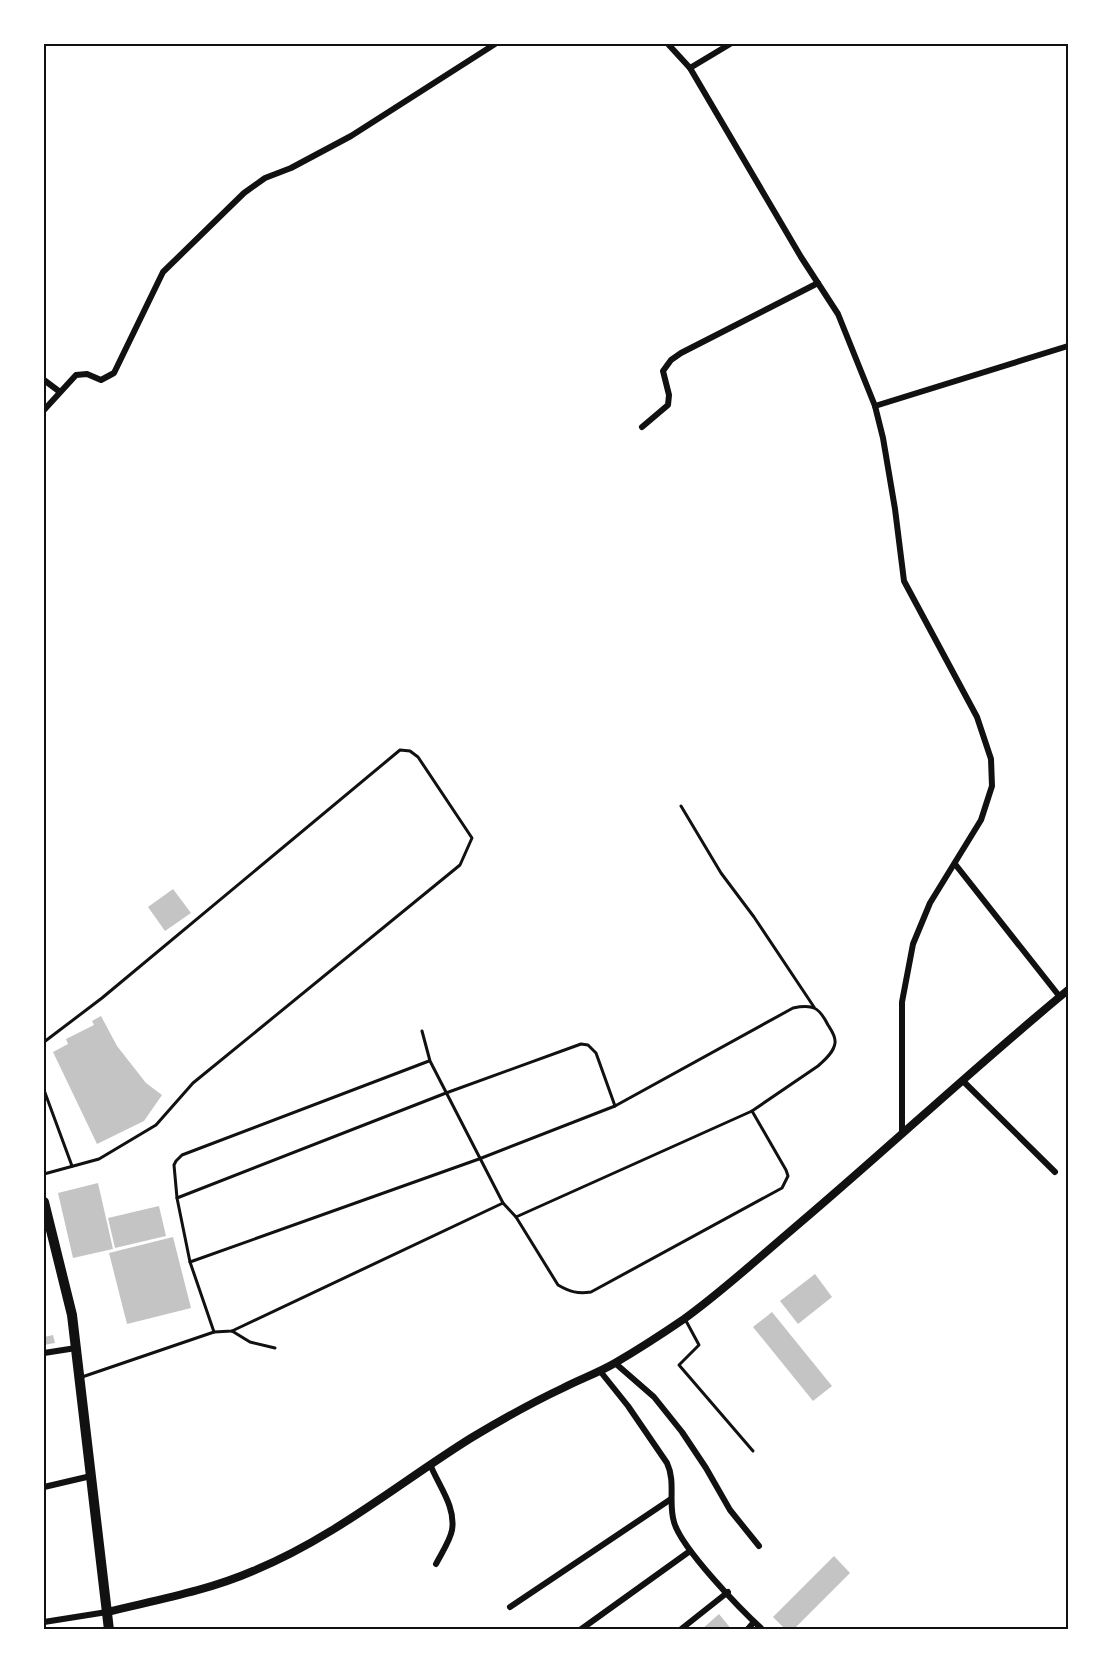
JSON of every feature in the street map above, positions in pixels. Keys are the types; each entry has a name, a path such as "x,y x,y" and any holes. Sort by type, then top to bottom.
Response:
{"main road":[{"path":"44,1202 72,1315 109,1629"}],"street":[{"path":"44,410 80,373 101,380 114,373 163,272 244,193 265,178 291,168 351,136 495,44"},
{"path":"668,44 690,68 749,171 837,314 875,406 895,509 904,581 976,717 991,759 992,786 981,820 930,903 913,944 903,1002 902,1132"},
{"path":"690,68 730,44"},
{"path":"642,427 668,405 669,395 663,371 671,360 705,340 818,284"},
{"path":"875,406 1068,346"},
{"path":"44,380 60,392"},
{"path":"955,864 1060,997"},
{"path":"44,1622 107,1612 218,1585 256,1570 324,1535 365,1510 430,1464 493,1425 615,1363 685,1318 820,1207 902,1132 1068,990"},
{"path":"963,1081 1055,1172"},
{"path":"44,1353 76,1348"},
{"path":"615,1363 654,1397 682,1432 730,1510 759,1546"},
{"path":"600,1371 628,1406 667,1463 672,1473 671,1499 675,1526 690,1551 763,1629"},
{"path":"430,1464 451,1506 452,1530 436,1564"},
{"path":"44,1487 91,1476"},
{"path":"510,1607 671,1499"},
{"path":"580,1629 690,1551"},
{"path":"680,1629 728,1592"},
{"path":"747,1629 754,1622"}],"lane":[{"path":"44,1042 102,998 399,750 410,751 418,757 472,838 460,865 194,1083 156,1125 99,1159 44,1174"},
{"path":"681,806 721,873 754,917 815,1008"},
{"path":"190,1262 479,1159 615,1106 793,1008 808,1006 821,1011 834,1036 835,1044 831,1053 818,1066 752,1111 516,1217"},
{"path":"422,1031 430,1061 503,1203 516,1217 558,1285 568,1292 579,1294 591,1292 782,1188 788,1176 786,1170 752,1111"},
{"path":"177,1198 446,1093 581,1044 588,1045 596,1053 615,1106"},
{"path":"214,1332 190,1262 177,1198 174,1165 176,1161 182,1155 430,1061"},
{"path":"44,1090 72,1166"},
{"path":"80,1378 214,1332 232,1331 503,1203"},
{"path":"685,1318 699,1345 679,1365 753,1451"},
{"path":"232,1331 250,1342 276,1348"}],"building":[{"path":"173,889 191,913 165,931 148,907"},
{"path":"101,1016 117,1046 146,1083 162,1095 144,1121 97,1144 53,1052 68,1044 66,1039 94,1025 92,1021"},
{"path":"98,1183 113,1249 73,1258 58,1193"},
{"path":"159,1206 166,1236 115,1248 108,1218"},
{"path":"173,1237 191,1308 127,1324 109,1253"},
{"path":"815,1274 832,1297 798,1324 780,1301"},
{"path":"772,1312 832,1386 813,1401 753,1327"},
{"path":"53,1335 55,1343 44,1345 44,1337"},
{"path":"834,1556 850,1573 793,1630 786,1630 773,1617"},
{"path":"719,1614 732,1630 701,1630"}]}
